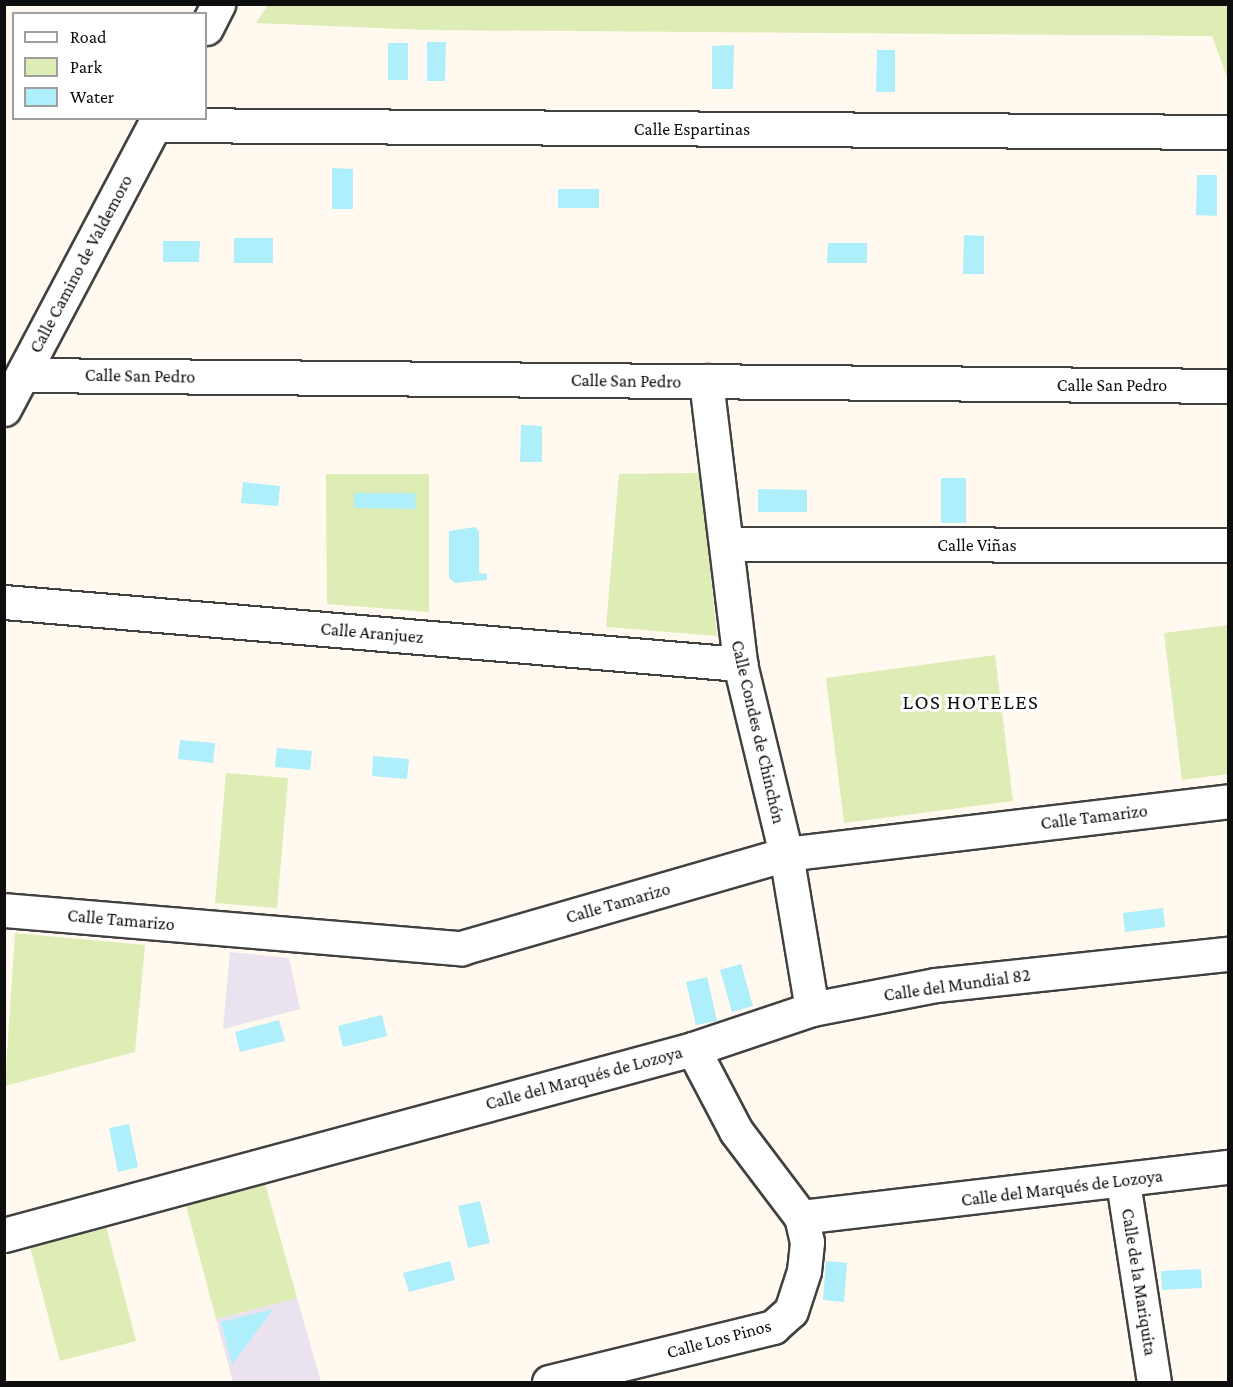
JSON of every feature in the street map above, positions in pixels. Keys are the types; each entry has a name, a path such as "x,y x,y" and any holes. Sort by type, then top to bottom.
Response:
{"street":[{"path":"207,26 218,4"},
{"name":"Calle Espartinas","path":"156,122 1228,132"},
{"name":"Calle Camino de Valdemoro","path":"4,409 156,122"},
{"name":"Calle San Pedro","path":"23,375 1228,386"},
{"name":"Calle Condes de Chinchón","path":"706,381 740,664 786,854 812,1009"},
{"name":"Calle Viñas","path":"726,544 1228,545"},
{"name":"Calle Aranjuez","path":"4,602 740,664"},
{"name":"Calle Tamarizo","path":"4,910 461,948 786,854 1228,801"},
{"name":"Calle del Mundial 82","path":"693,1049 812,1009 936,984 1228,954"},
{"name":"Calle del Marqués de Lozoya","path":"4,1235 693,1049 735,1131 801,1217 1124,1182 1228,1167"},
{"name":"Calle de la Mariquita","path":"1124,1182 1154,1383"},
{"name":"Calle Los Pinos","path":"549,1383 773,1327 791,1311 804,1271 807,1242 801,1217"}],"shaded area":[{"path":"230,952 289,958 300,1009 223,1029"},
{"path":"297,1298 321,1382 233,1382 216,1319"}],"green space":[{"path":"268,5 1228,5 1228,80 1212,36 427,30 256,23"},
{"path":"700,473 717,636 606,627 619,474"},
{"path":"326,474 429,474 429,612 327,604"},
{"path":"1228,625 1228,774 1182,780 1164,633"},
{"path":"995,655 1013,801 844,823 826,678"},
{"path":"226,773 288,778 277,908 215,903"},
{"path":"15,933 145,945 135,1052 5,1086"},
{"path":"263,1176 297,1298 216,1319 184,1198"},
{"path":"104,1218 136,1341 60,1361 28,1239"}],"water":[{"path":"427,42 446,42 445,81 427,81"},
{"path":"388,43 408,43 408,80 388,80"},
{"path":"734,45 733,89 712,89 712,46"},
{"path":"877,50 895,50 895,92 876,92"},
{"path":"332,168 353,169 353,209 332,209"},
{"path":"1197,175 1217,175 1217,216 1196,215"},
{"path":"558,189 599,189 599,208 558,208"},
{"path":"964,235 984,236 984,274 963,274"},
{"path":"234,238 273,238 273,263 234,263"},
{"path":"163,241 200,241 199,262 163,262"},
{"path":"828,243 867,243 867,263 827,263"},
{"path":"521,425 542,426 542,462 520,462"},
{"path":"941,478 966,478 966,523 941,523"},
{"path":"243,482 280,486 278,506 241,503"},
{"path":"758,489 807,490 807,512 758,512"},
{"path":"354,493 415,493 416,509 354,508"},
{"path":"475,527 479,531 479,573 487,574 487,580 455,583 449,578 449,531"},
{"path":"180,740 215,743 213,763 178,759"},
{"path":"277,748 312,751 310,770 275,767"},
{"path":"373,756 409,759 407,779 372,776"},
{"path":"1163,908 1165,927 1125,932 1123,913"},
{"path":"741,964 753,1006 732,1012 720,970"},
{"path":"707,977 717,1021 696,1025 686,982"},
{"path":"382,1015 387,1036 343,1047 338,1026"},
{"path":"279,1020 285,1041 240,1052 235,1032"},
{"path":"129,1124 138,1167 118,1172 109,1128"},
{"path":"480,1201 490,1243 468,1248 458,1206"},
{"path":"450,1261 455,1280 409,1292 403,1273"},
{"path":"826,1261 847,1263 844,1302 823,1300"},
{"path":"1201,1269 1202,1288 1162,1290 1161,1271"},
{"path":"273,1309 232,1365 221,1322"}],"district":[{"name":"LOS HOTELES","path":"971,702"}]}
